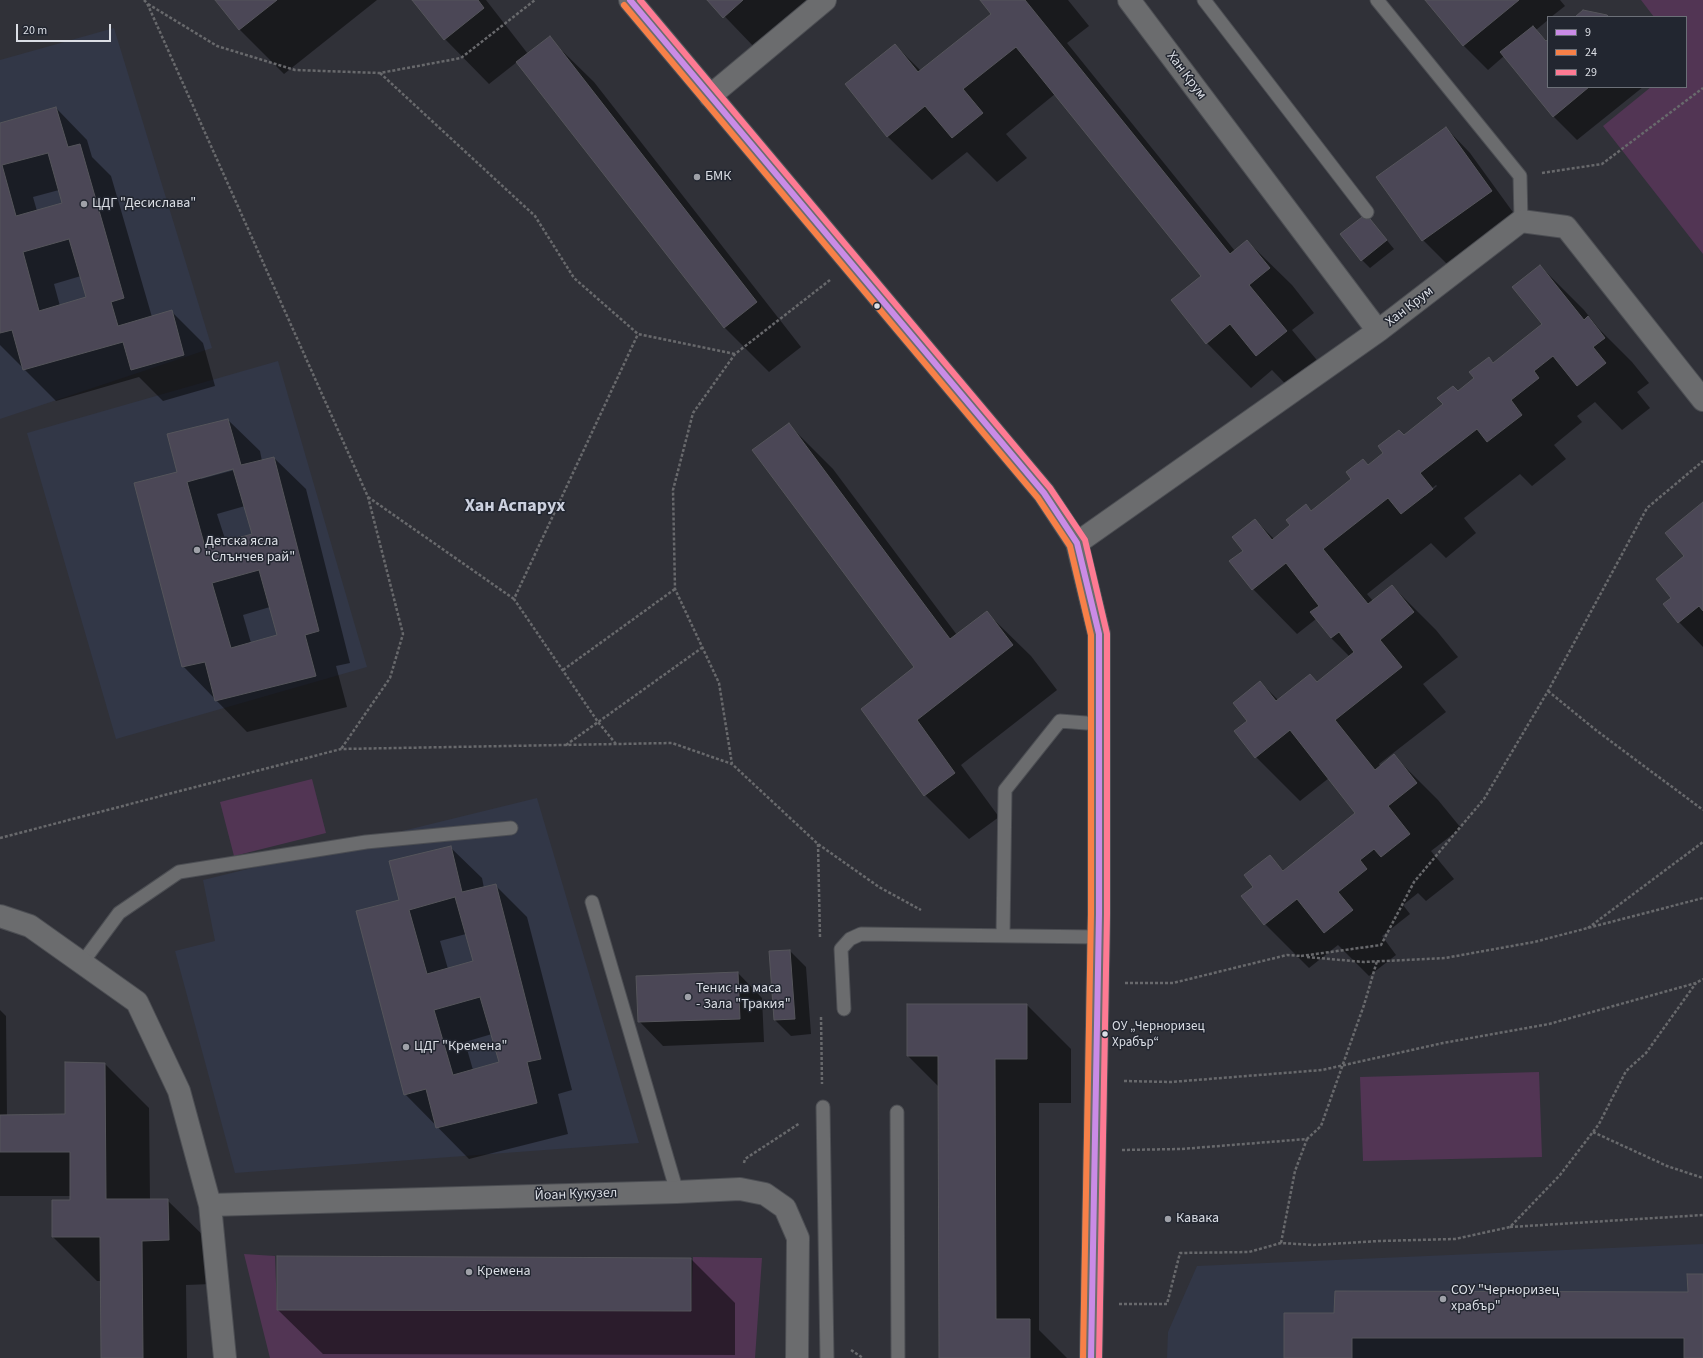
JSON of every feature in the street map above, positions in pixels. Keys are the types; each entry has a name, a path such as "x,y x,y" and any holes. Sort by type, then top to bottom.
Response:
{"street":[{"path":"630,0 1044,493 1077,542 1099,634 1098,983 1092,1358"},
{"path":"710,96 825,0"},
{"name":"Хан Крум","path":"1129,0 1378,332 1521,221"},
{"path":"1521,221 1566,227 1703,400"},
{"path":"1077,542 1378,332"},
{"path":"0,916 30,926 137,1002 180,1091 210,1205 225,1358"},
{"name":"Йоан Кукузел","path":"210,1205 740,1189 765,1194 785,1208 798,1238 797,1358"}],"lane":[{"path":"1204,0 1367,212"},
{"path":"1377,0 1520,176 1521,221"},
{"path":"1003,935 1005,790 1060,721 1099,724"},
{"path":"82,963 119,913 179,872 366,842 511,828"},
{"path":"592,902 677,1192"},
{"path":"844,1009 841,949 850,939 861,934 1098,936"},
{"path":"822,1107 827,1358"},
{"path":"897,1112 898,1358"}],"path":[{"path":"144,0 368,497 403,634 390,678 341,749"},
{"path":"147,4 216,46 295,70 380,73 461,58 535,0"},
{"path":"380,73 535,216 574,278 638,334 735,354"},
{"path":"1520,176 1602,164 1703,88"},
{"path":"732,764 719,684 675,589 673,490 693,413 735,354 851,264"},
{"path":"514,599 638,334"},
{"path":"1301,956 1381,945 1414,882 1484,799 1548,691 1648,508 1703,461"},
{"path":"368,497 514,599 598,722 616,744"},
{"path":"563,670 675,589"},
{"path":"566,745 702,648"},
{"path":"1548,691 1597,731 1703,810"},
{"path":"0,838 341,749 672,743 732,764 818,844 879,887 922,911"},
{"path":"1586,928 1703,842"},
{"path":"1098,983 1173,983 1287,955 1364,962 1445,958 1534,942 1703,898"},
{"path":"1281,1243 1295,1171 1307,1139 1321,1126 1341,1066 1364,1005 1377,961"},
{"path":"1096,1080 1171,1082 1322,1070 1443,1043 1549,1024 1696,983 1703,979"},
{"path":"1510,1227 1560,1175 1593,1132 1599,1124 1626,1071 1646,1053 1696,983"},
{"path":"740,1189 745,1159 822,1107"},
{"path":"1593,1132 1667,1166 1703,1178"},
{"path":"1095,1151 1181,1149 1307,1139"},
{"path":"1092,1305 1167,1304 1180,1253 1249,1252 1281,1243 1314,1245 1379,1241 1455,1239 1510,1227 1703,1215"}],"shaded area":[{"path":"1641,0 1703,0 1703,254 1603,126 1650,88 1687,88 1687,16 1653,16"},
{"name":"ЦДГ \"Десислава\"","path":"114,28 212,348 0,419 0,60"},
{"name":"Детска ясла \"Слънчев рай\"","path":"278,361 367,667 116,739 27,433"},
{"path":"312,779 326,833 234,856 220,802"},
{"name":"ЦДГ \"Кремена\"","path":"537,798 639,1143 235,1173 175,951 215,941 203,880"},
{"path":"1539,1072 1542,1157 1363,1161 1360,1077"},
{"name":"СОУ \"Черноризец храбър\"","path":"1703,1244 1703,1358 1167,1358 1168,1332 1197,1266"},
{"path":"244,1254 275,1256 277,1310 691,1311 693,1257 762,1258 755,1358 270,1358"}],"building":[{"path":"215,0 277,0 239,30"},
{"path":"412,0 478,0 484,8 444,40"},
{"path":"707,0 743,0 723,18"},
{"path":"980,0 1025,0 1230,254 1247,240 1270,268 1249,285 1287,331 1256,356 1230,324 1206,344 1171,300 1201,276 1016,47 963,89 983,113 952,138 925,106 887,137 845,84 895,44 918,72 991,14"},
{"path":"1425,0 1519,0 1463,46"},
{"path":"1583,10 1608,16 1576,16"},
{"path":"1533,26 1546,41 1547,40 1547,88 1588,88 1553,117 1500,52"},
{"path":"550,36 757,302 724,328 516,62"},
{"path":"56,107 68,147 80,144 124,298 111,302 118,326 172,310 184,355 131,370 123,342 23,370 12,330 0,333 0,123","holes":["48,153 62,203 16,216 2,165","69,239 86,297 39,311 23,252"]},
{"path":"1446,127 1492,191 1422,241 1376,177"},
{"path":"1366,214 1387,240 1361,261 1340,234"},
{"path":"1540,265 1584,320 1588,316 1605,338 1593,347 1606,363 1577,386 1553,356 1534,371 1539,378 1511,400 1522,415 1487,442 1477,429 1420,473 1433,489 1401,514 1388,498 1323,549 1368,604 1392,585 1414,612 1380,640 1402,667 1335,720 1375,770 1394,754 1417,783 1388,806 1410,834 1381,857 1374,849 1360,860 1367,869 1338,892 1353,910 1324,933 1297,899 1264,925 1241,896 1253,887 1244,875 1270,855 1283,871 1355,813 1290,730 1255,758 1234,731 1247,721 1233,703 1260,681 1276,701 1310,674 1317,682 1354,652 1339,632 1331,638 1310,612 1319,606 1286,563 1252,590 1229,561 1243,551 1232,537 1255,519 1272,540 1290,525 1286,520 1306,504 1311,511 1351,479 1346,472 1363,459 1368,465 1383,453 1378,446 1399,430 1404,435 1443,404 1437,398 1453,386 1458,391 1474,378 1469,372 1489,357 1493,363 1542,324 1512,287"},
{"path":"228,419 241,465 274,457 319,631 305,635 316,676 215,701 205,662 182,667 134,483 177,472 167,434","holes":["233,469 252,534 205,547 187,482","259,570 277,635 231,648 212,583"]},
{"path":"789,423 950,639 987,611 1013,645 917,720 955,773 924,796 861,709 914,667 752,450"},
{"path":"1703,502 1703,611 1699,606 1678,623 1663,604 1671,598 1656,579 1684,556 1665,533"},
{"path":"451,846 462,892 496,884 541,1059 527,1062 537,1103 436,1128 426,1089 404,1095 356,911 399,900 389,861","holes":["455,897 473,961 427,974 409,910","480,997 499,1062 453,1075 434,1010"]},
{"path":"790,950 795,1019 774,1020 769,951"},
{"name":"Тенис на маса - Зала \"Тракия\"","path":"738,972 740,1019 638,1022 636,976"},
{"path":"907,1004 1027,1004 1027,1059 995,1059 996,1319 1030,1319 1030,1358 939,1358 938,1056 907,1056"},
{"path":"65,1062 105,1063 106,1199 168,1199 169,1240 142,1241 143,1358 101,1358 100,1237 52,1237 52,1200 70,1200 70,1152 0,1152 0,1115 65,1114"},
{"path":"277,1256 691,1258 691,1311 277,1310"},
{"path":"1687,1274 1703,1274 1703,1358 1684,1358 1684,1338 1352,1338 1352,1358 1284,1358 1284,1313 1334,1313 1335,1291 1688,1292"}],"transit line":[{"name":"9","path":"630,0 1044,493 1077,543 1099,634 1099,914 1091,1358"},
{"name":"29","path":"640,0 1050,488 1085,540 1107,634 1107,914 1099,1358"},
{"name":"24","path":"624,5 1038,498 1070,546 1091,635 1091,914 1083,1358"}],"place":[{"name":"БМК","path":"697,177"},
{"name":"ЦДГ \"Десислава\"","path":"84,204"},
{"name":"Детска ясла \"Слънчев рай\"","path":"197,550"},
{"name":"Тенис на маса - Зала \"Тракия\"","path":"688,997"},
{"name":"ОУ „Черноризец Храбър“","path":"1105,1034"},
{"name":"ЦДГ \"Кремена\"","path":"406,1047"},
{"name":"Кавака","path":"1168,1219"},
{"name":"Кремена","path":"469,1272"},
{"name":"СОУ \"Черноризец храбър\"","path":"1443,1299"}],"district":[{"name":"Хан Аспарух","path":"515,507"}]}
